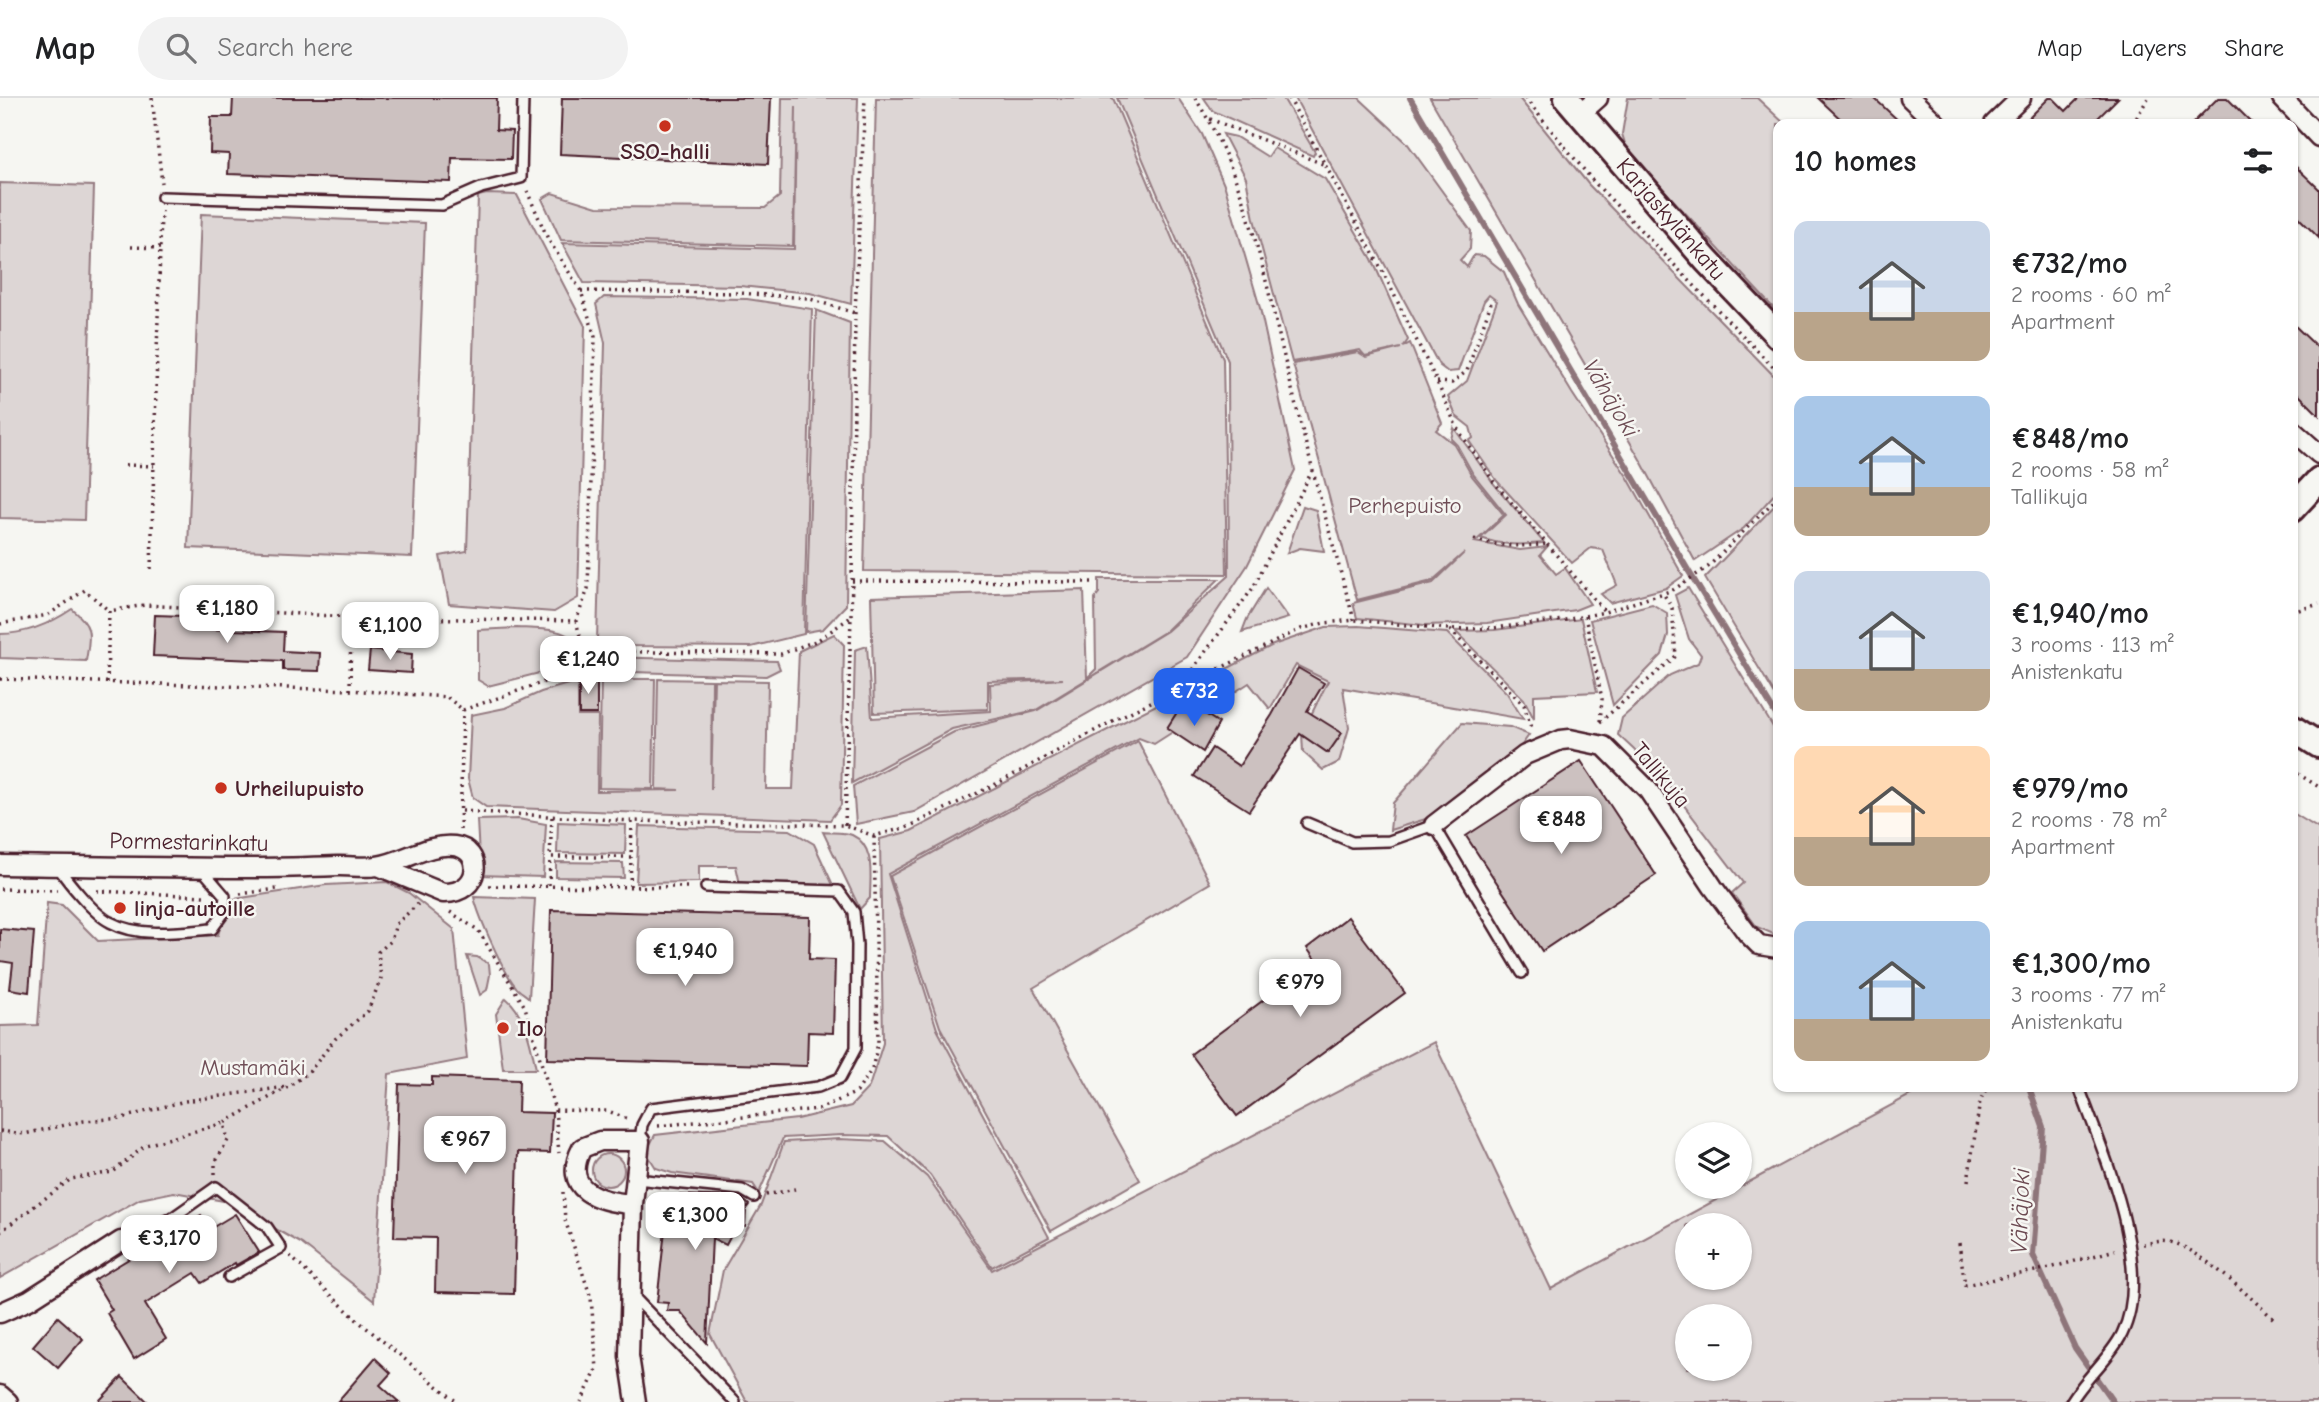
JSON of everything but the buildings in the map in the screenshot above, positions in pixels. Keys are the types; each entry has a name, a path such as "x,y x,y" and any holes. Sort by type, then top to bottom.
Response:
{"street":[{"path":"1912,98 1932,119"},
{"path":"1999,119 2021,98"},
{"path":"2281,98 2319,137"},
{"name":"Karjaskylänkatu","path":"1582,103 1706,260 1773,331"},
{"path":"2298,435 2319,454"},
{"path":"2298,503 2319,480"},
{"path":"2298,732 2319,745"},
{"name":"Tallikuja","path":"1434,825 1525,755 1561,740 1570,739 1604,746 1648,790 1747,933 1759,945 1773,947"},
{"name":"Pormestarinkatu","path":"0,865 201,868 378,866 450,846 467,851 473,859 475,869 472,880 465,889 443,893 378,866"},
{"path":"633,1204 610,1203 587,1194 577,1179 576,1161 582,1148 600,1141 641,1133 633,1204 629,1356 636,1402"},
{"path":"0,1313 29,1300 121,1241"},
{"path":"0,1395 8,1402"}],"lane":[{"path":"162,197 442,205 481,188 521,178 523,98"},
{"path":"1307,823 1352,842 1389,841 1434,825 1522,973"},
{"path":"57,865 74,890 108,922 129,930 175,932 212,929 223,914 225,896 201,868"},
{"path":"641,1133 651,1108 818,1087 840,1078 856,1048 857,945 854,912 839,891 706,887"},
{"path":"2071,1402 2083,1382 2122,1335 2133,1305 2134,1283 2130,1246 2112,1179 2081,1092"},
{"path":"636,1179 742,1190 754,1198"},
{"path":"121,1241 172,1218 216,1187 267,1227 281,1248 229,1277"},
{"path":"631,1294 735,1402"}],"path":[{"path":"151,569 162,197 162,171 152,98"},
{"path":"845,825 852,581 855,313 865,98"},
{"path":"1195,98 1236,175 1312,471 1355,620"},
{"path":"1289,98 1383,272 1457,428 1494,482 1605,612"},
{"path":"1526,98 1593,181 1773,367"},
{"path":"2136,119 2148,98"},
{"path":"1208,118 1324,164"},
{"path":"521,178 548,239 581,291 595,337 588,589 576,621 584,651"},
{"path":"131,247 160,248"},
{"path":"581,291 739,293 807,298 855,313"},
{"path":"1437,382 1452,383 1467,370 1491,303"},
{"path":"125,465 154,466"},
{"path":"1179,688 1253,588 1312,471"},
{"path":"462,811 632,821 845,825 874,836 908,827 1179,688 1301,629 1324,622 1355,620 1449,629 1565,621 1605,612 1673,590 1708,567 1773,503"},
{"path":"1474,539 1490,544 1519,547 1548,544"},
{"path":"852,581 1093,582"},
{"path":"0,624 48,615 85,590 109,611"},
{"path":"1600,722 1676,656 1671,608 1663,593"},
{"path":"2298,610 2319,604"},
{"path":"109,611 145,605 351,617 576,621"},
{"path":"107,683 109,611"},
{"path":"1585,616 1602,699 1598,745"},
{"path":"350,690 351,617"},
{"path":"584,651 781,654 818,640 851,617"},
{"path":"1449,629 1524,705 1538,749"},
{"path":"463,710 564,675 584,651"},
{"path":"0,679 350,690 447,697 463,710"},
{"path":"463,710 460,830 464,836"},
{"path":"2298,774 2319,787"},
{"path":"549,886 552,817"},
{"path":"630,887 632,821"},
{"path":"555,1110 608,1111 641,1133 666,1127 819,1109 858,1092 872,1069 878,1043 874,836"},
{"path":"550,858 631,858"},
{"path":"486,886 706,887"},
{"path":"0,889 225,896 277,888"},
{"path":"0,1232 71,1179 113,1172 146,1145 224,1123 290,1086 310,1071 335,1039 368,1011 381,978 378,952 391,941 396,924 427,897"},
{"path":"447,910 478,930 524,1007 555,1110 560,1165"},
{"path":"0,1131 24,1134 84,1121 122,1118 185,1101 290,1086"},
{"path":"1968,1181 1980,1101 1984,1092"},
{"path":"216,1187 215,1163 228,1140 224,1123"},
{"path":"562,1179 565,1220 591,1298 597,1369 581,1402"},
{"path":"754,1198 795,1189"},
{"path":"1958,1243 1965,1285 2050,1268 2130,1246 2159,1241 2183,1246 2234,1282 2274,1320"},
{"path":"281,1248 357,1320 457,1402"}],"green space":[{"path":"782,98 858,98 851,304 810,293 740,286 584,283 562,243 794,249 796,106 793,246 561,240 542,199 552,193 597,207 765,208 780,196"},
{"path":"876,98 1113,98 1223,359 1227,574 864,571"},
{"path":"1117,98 1178,98 1202,134 1225,187 1260,308 1295,470 1247,566 1187,657 914,812 856,824 853,786 954,732 1036,711 1167,631 1229,576 1228,361"},
{"path":"1204,98 1283,98 1315,152 1313,156 1213,111"},
{"path":"1295,98 1359,98 1407,143 1471,231 1470,249 1460,260 1467,267 1474,255 1484,256 1504,272 1518,304 1628,478 1683,576 1666,588 1610,603 1601,594 1617,585 1603,550 1591,548 1572,563 1497,481 1469,441 1473,438 1470,427 1456,416 1448,397 1467,381 1497,301 1489,295 1484,301 1458,371 1448,372 1439,365"},
{"path":"1430,98 1519,98 1589,185 1773,375 1773,496 1744,528 1695,561 1641,461"},
{"path":"1628,98 1757,98 1780,119 1773,119 1773,308 1627,150 1622,134"},
{"name":"Perhepuisto","path":"1223,134 1236,137 1268,157 1274,148 1325,179 1372,259 1408,340 1403,347 1410,343 1442,423 1436,430 1454,444 1472,476 1504,515 1475,542 1520,550 1547,547 1540,555 1556,574 1565,568 1590,604 1575,610 1487,623 1424,625 1357,618 1353,603 1433,583 1464,553 1432,581 1357,600 1293,364 1358,352 1366,357 1401,348 1365,356 1360,350 1292,362 1254,219 1246,178"},
{"path":"0,183 94,186 84,520 0,518"},
{"path":"517,195 585,326 578,598 554,612 449,604 440,556 467,551 478,196"},
{"path":"201,214 425,223 412,557 188,548"},
{"path":"604,297 747,299 812,309 804,634 751,647 627,646 597,641 605,343 596,304"},
{"path":"816,310 850,323 846,605 823,629 806,632"},
{"path":"1454,428 1494,484 1544,543 1512,544 1481,538 1506,515 1473,474 1451,439"},
{"path":"1303,506 1316,510 1324,551 1300,548 1287,553"},
{"path":"1773,507 1773,692 1705,578"},
{"path":"1099,579 1219,579 1166,631 1036,710 952,729 852,783 855,650 867,646 872,718 991,711 990,684 1063,679 988,681 988,709 874,713 871,597 1084,590 1087,678 1096,669 1095,598 1099,593"},
{"path":"1266,588 1288,618 1242,632 1247,619"},
{"path":"1688,588 1773,727 1773,934 1757,927 1732,893 1743,883 1660,774 1618,735 1622,718 1670,675 1698,663 1701,655 1689,639 1675,595"},
{"path":"1652,604 1667,613 1668,635 1662,655 1613,705 1590,620"},
{"path":"72,609 84,621 89,632 86,661 0,658 0,634 38,627"},
{"path":"1581,619 1597,692 1534,695 1534,719 1524,699 1455,631 1494,630"},
{"path":"1358,626 1447,633 1507,693 1523,719 1343,688 1349,728 1339,762 1323,770 1303,752 1302,733 1328,681 1296,665 1270,709 1249,683 1154,744 1139,738 888,874 937,1029 1049,1237 992,1267 930,1175 888,1136 783,1138 759,1193 753,1184 672,1173 656,1168 646,1152 655,1135 797,1119 851,1106 869,1087 883,1043 880,839 911,831 1273,645 1326,627"},
{"path":"478,630 550,630 567,635 574,645 572,657 551,670 488,686 478,680"},
{"path":"834,634 844,645 841,805 830,820 486,807 473,798 468,779 471,715 505,708 541,692 578,681 578,716 598,716 597,791 679,790 656,789 658,679 712,680 711,790 714,680 768,681 766,789 793,789 799,651"},
{"path":"599,657 777,661 780,669 766,676 598,671"},
{"path":"601,679 655,679 653,789 599,788"},
{"path":"1462,723 1510,727 1529,735 1519,749 1429,818 1390,830 1393,803"},
{"path":"1138,741 1210,883 1033,988 1140,1180 1051,1231 940,1027 890,876"},
{"path":"2298,816 2319,829 2319,1402 747,1402 710,1334 723,1270 761,1205 784,1142 839,1139 885,1141 927,1177 992,1270 1434,1042 1551,1289 1675,1222 1675,1290 1752,1290 1752,1213 1692,1213 1718,1199 1752,1199 1752,1180 1916,1092 2298,1092"},
{"path":"518,819 546,824 543,877 480,875 477,820"},
{"path":"558,822 626,825 625,854 557,853"},
{"path":"639,826 790,830 814,844 833,885 740,884 736,866 699,866 699,882 636,883"},
{"path":"823,832 852,835 865,847 871,872 870,898 860,909"},
{"path":"556,862 623,863 624,878 556,877"},
{"name":"Mustamäki","path":"387,882 409,893 454,929 467,1059 389,1074 374,1301 302,1244 229,1202 174,1192 140,1199 0,1278 0,1026 38,1025 47,903 62,905 98,941 218,935 228,900 326,885"},
{"path":"474,897 535,899 529,998 516,987 505,969"},
{"path":"467,956 477,957 489,964 487,990 480,995"},
{"path":"506,998 523,1022 536,1069 503,1069 496,1014"},
{"path":"608,1154 619,1159 624,1170 619,1181 608,1186 597,1181 592,1170 597,1159"}],"waterway":[{"name":"Vähäjoki","path":"1410,98 1773,710"},
{"name":"Vähäjoki","path":"2031,1092 2043,1127 2033,1255 2075,1348 2113,1402"}],"place":[{"name":"SSO-halli","path":"665,126"},
{"name":"Urheilupuisto","path":"221,788"},
{"name":"linja-autoille","path":"120,908"},
{"name":"Ilo","path":"503,1028"}]}
